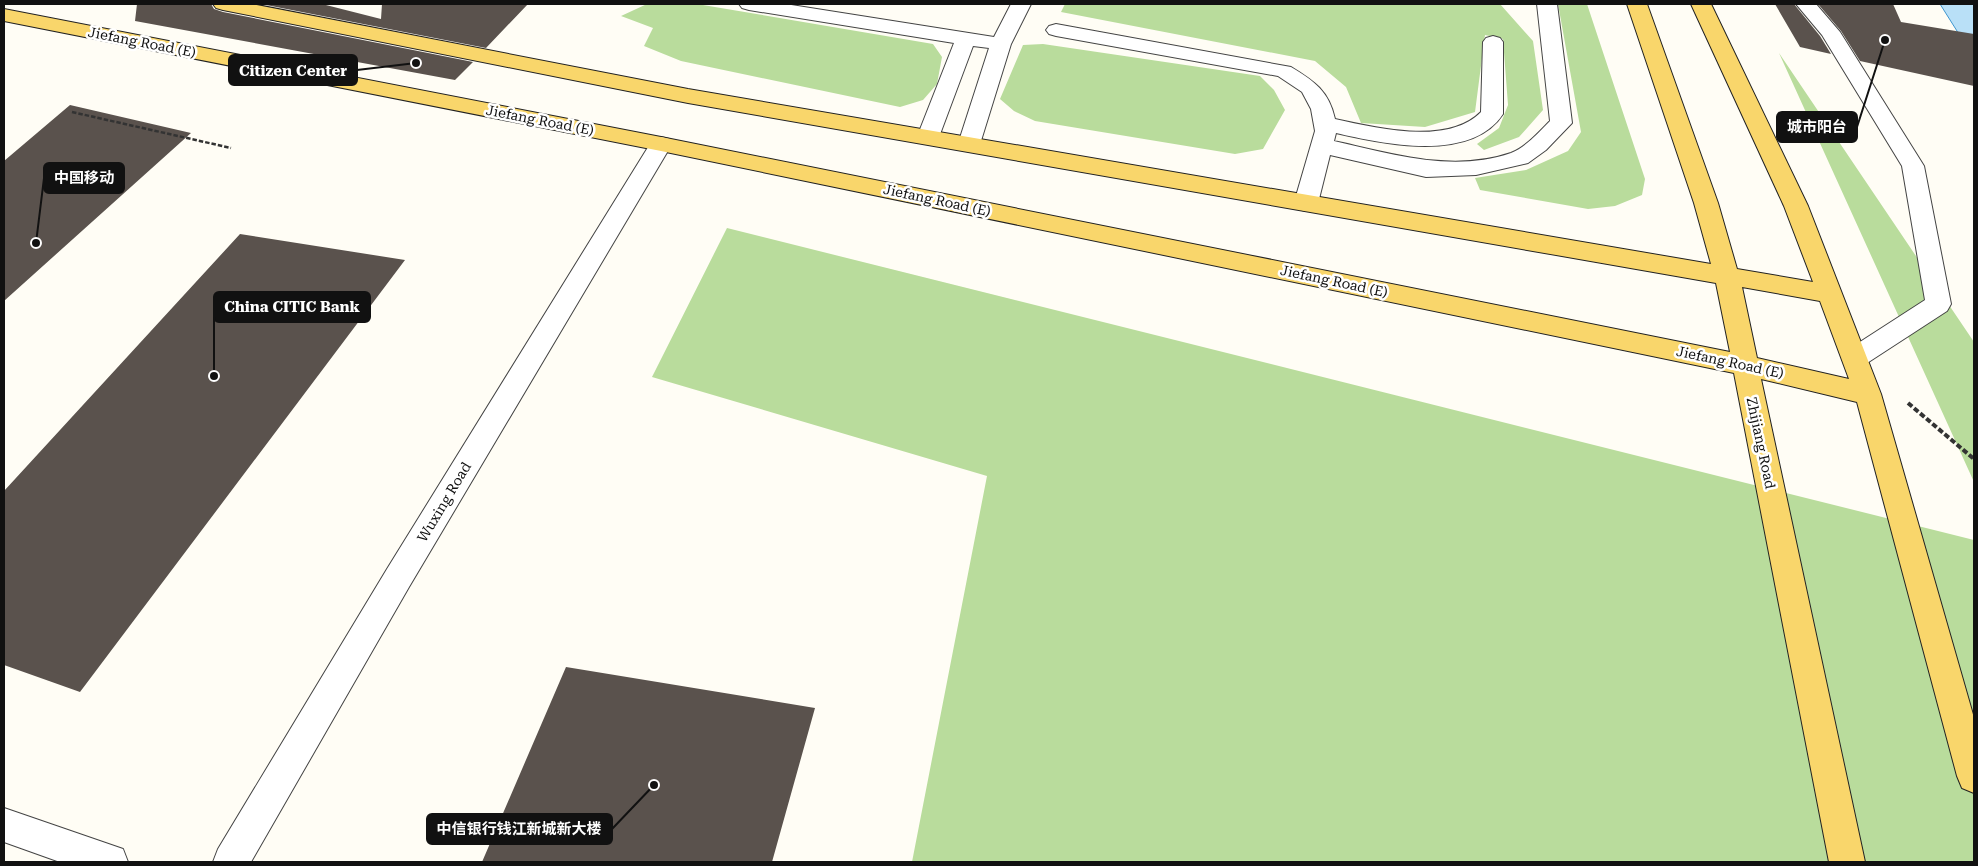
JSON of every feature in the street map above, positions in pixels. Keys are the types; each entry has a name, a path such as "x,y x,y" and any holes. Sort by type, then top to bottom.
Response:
{"main road":[{"path":"223,4 688,96 1831,294"},
{"name":"Zhijiang Road","path":"1637,4 1706,203 1726,276 1847,862"},
{"path":"1701,4 1796,206 1868,394 1974,776"},
{"name":"Jiefang Road (E)","path":"4,15 661,144 1745,365 1868,394"}],"street":[{"path":"749,4 1001,44"},
{"path":"969,144 1001,44 1022,4"},
{"path":"1529,4 1549,26"},
{"path":"1323,135 1426,169 1476,168 1520,158 1538,145 1561,123 1547,4"},
{"path":"1806,4 1830,32 1913,166 1938,304 1855,358"},
{"path":"1056,30 1284,71 1310,88 1322,109 1323,135 1306,203"},
{"path":"928,137 966,38"},
{"path":"1323,135 1431,138 1476,129 1492,114 1493,42"},
{"name":"Wuxing Road","path":"231,862 398,578 661,144"},
{"path":"4,825 110,862"}],"path":[{"path":"72,112 231,148"},
{"path":"1907,402 1974,459"}],"green space":[{"path":"647,4 697,4 933,44 942,57 937,84 923,100 900,107 681,61 644,46 653,28 621,16"},
{"path":"1065,4 1500,4 1533,41 1543,110 1519,137 1484,150 1477,144 1499,128 1508,105 1503,39 1485,35 1475,112 1425,127 1361,123 1346,87 1315,61 1061,12"},
{"path":"1558,4 1587,4 1645,179 1642,195 1615,206 1588,209 1480,190 1475,178 1526,170 1568,151 1581,132"},
{"path":"1043,44 1260,76 1274,90 1285,110 1263,149 1235,154 1035,121 1014,111 1000,99 1023,45"},
{"path":"1779,53 1974,342 1974,482"},
{"path":"727,228 1974,540 1974,862 912,862 987,476 652,377"}],"water":[{"path":"1940,4 1974,4 1974,58"}],"building":[{"path":"137,4 211,4 214,9 223,12 473,62 455,80 135,21"},
{"path":"261,4 322,4 381,19 382,4 528,4 486,48"},
{"path":"1775,4 1794,4 1820,36 1831,54 1800,47"},
{"path":"1818,4 1893,4 1901,22 1974,34 1974,86 1860,61 1841,31"},
{"path":"70,105 191,133 4,301 4,161"},
{"path":"240,234 405,260 80,692 4,665 4,491"},
{"path":"566,667 815,708 772,862 482,862"}],"place":[{"name":"城市阳台","path":"1885,40"},
{"name":"Citizen Center","path":"416,63"},
{"name":"中国移动","path":"36,243"},
{"name":"China CITIC Bank","path":"214,376"},
{"name":"中信银行钱江新城新大楼","path":"654,785"}]}
